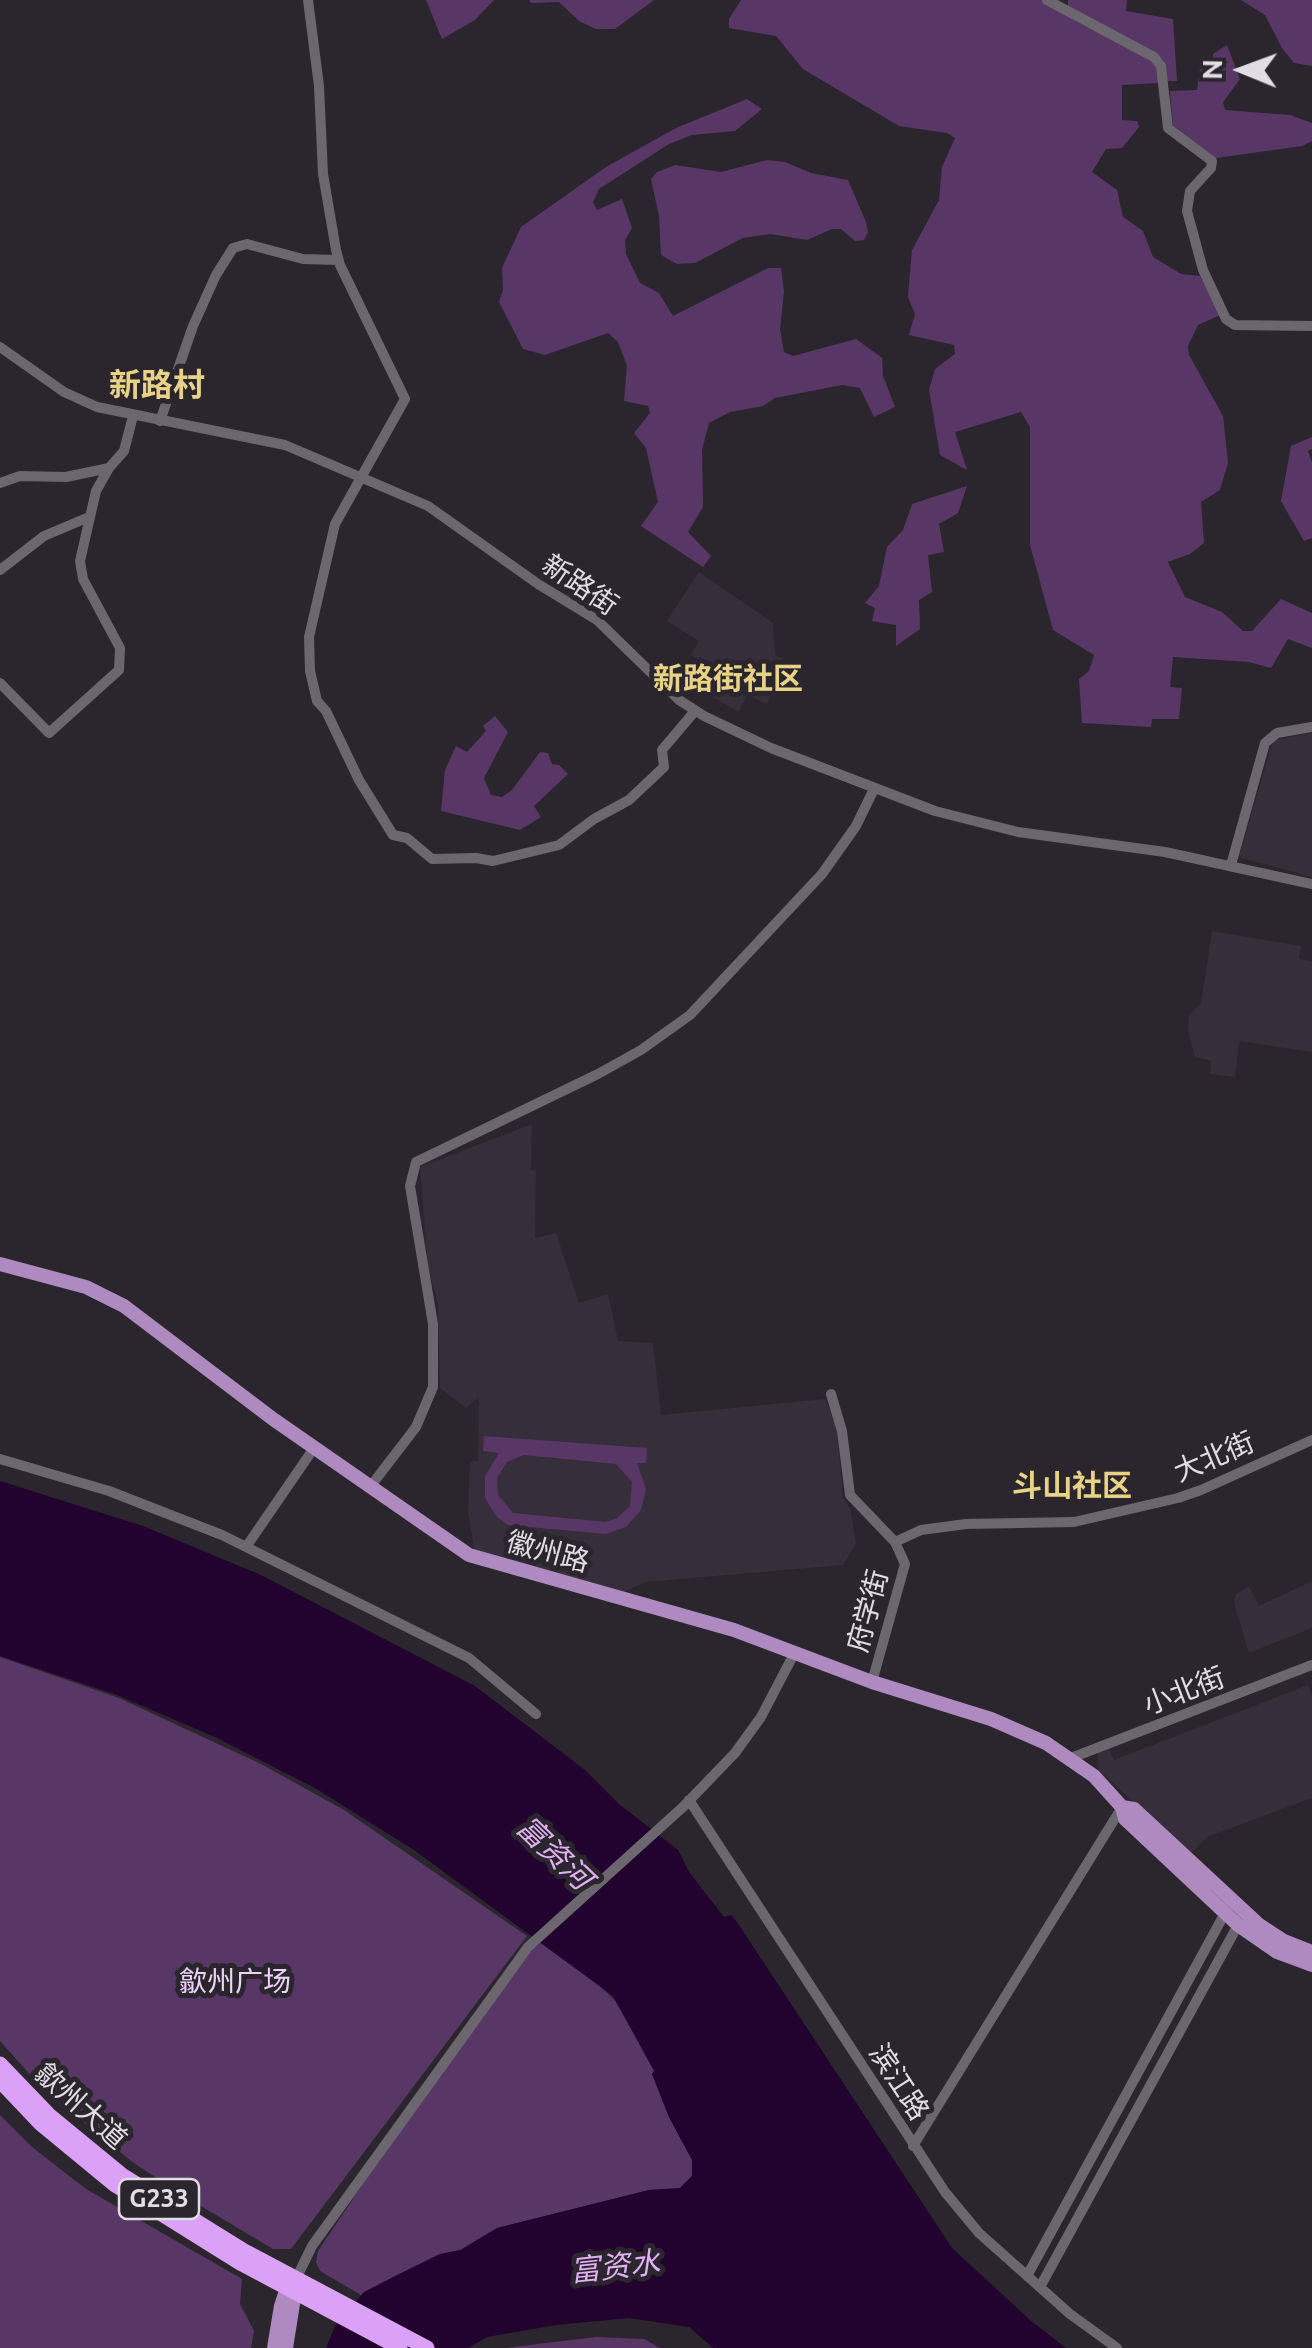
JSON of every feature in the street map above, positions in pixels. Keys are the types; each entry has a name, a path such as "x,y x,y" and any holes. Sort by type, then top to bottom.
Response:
{"highway":[{"name":"歙州大道","path":"0,2064 49,2116 108,2165 293,2287"},
{"name":"歙州大道","path":"0,2081 60,2141 115,2185 207,2244 338,2308"},
{"name":"G233","path":"338,2308 400,2348"},
{"name":"G233","path":"338,2308 428,2348"}],"main road":[{"name":"徽州路","path":"0,1264 86,1287 110,1298 468,1555 734,1630 872,1682 1001,1723 1046,1743 1105,1786 1126,1818 1277,1952 1312,1966"},
{"name":"徽州路","path":"1241,1919 1312,1952"},
{"path":"274,2348 293,2287"},
{"path":"286,2348 293,2287"}],"street":[{"path":"308,0 319,86 323,174 338,260 405,400 335,524 309,637 316,702 326,711 359,780 393,836 408,838 430,858 438,860 500,861 559,845 628,800 664,767 662,750 695,711"},
{"path":"1047,0 1140,49 1161,66 1168,128 1212,161 1212,168 1190,191 1187,211 1203,270 1226,319 1236,326 1312,326"},
{"path":"160,421 193,326 233,248 248,244 303,259 338,260"},
{"name":"新路街","path":"0,346 64,392 97,407 285,446 428,506 538,584 597,620 669,692 695,711 771,748 874,789 1018,832 1166,852 1312,884"},
{"path":"0,683 49,734 119,670 120,648 81,574 82,544 96,491 124,452 133,416"},
{"path":"0,483 20,476 66,478 109,468"},
{"path":"0,570 44,536 89,517"},
{"path":"1231,866 1265,743 1277,734 1312,727"},
{"path":"370,1487 416,1426 433,1388 434,1324 410,1186 416,1162 598,1074 690,1015 822,874 856,826 874,789"},
{"name":"府学街","path":"831,1394 842,1431 850,1494 895,1542 904,1559 904,1576 872,1682"},
{"name":"大北街","path":"895,1542 921,1530 966,1524 1074,1522 1178,1498 1312,1440"},
{"path":"246,1546 314,1448"},
{"path":"0,1459 124,1496 246,1546 469,1658 536,1714"},
{"path":"293,2287 312,2246 528,1947 686,1804 754,1728 795,1652"},
{"name":"小北街","path":"1071,1758 1312,1665"},
{"name":"滨江路","path":"686,1804 913,2146 962,2213 1040,2287 1117,2348"},
{"path":"913,2146 1122,1807"},
{"path":"1028,2276 1228,1908"},
{"path":"1040,2287 1241,1919"}],"shaded area":[{"path":"699,572 773,623 775,655 784,659 767,704 747,695 739,712 707,694 711,687 702,681 711,667 691,655 699,641 667,621"},
{"path":"1312,733 1312,877 1239,857 1273,740"},
{"path":"1212,931 1301,946 1299,959 1312,961 1312,1052 1239,1041 1235,1077 1210,1074 1211,1061 1195,1057 1188,1030 1189,1015 1201,1003"},
{"path":"532,1124 535,1238 556,1233 579,1303 608,1294 618,1341 653,1343 661,1415 825,1399 836,1420 843,1498 850,1508 856,1544 843,1565 645,1582 622,1593 475,1554 468,1510 470,1462 478,1461 479,1397 466,1408 440,1388 438,1304 428,1267 420,1167"},
{"path":"1312,1581 1312,1628 1249,1653 1234,1603 1236,1594 1249,1586 1259,1606"},
{"path":"1308,1685 1312,1696 1312,1798 1207,1837 1190,1854 1099,1770 1097,1751 1108,1747 1114,1760"}],"green space":[{"path":"426,0 494,0 475,20 442,39"},
{"path":"529,0 654,0 615,29 596,29 579,21 559,2"},
{"path":"741,0 1044,0 1157,65 1159,83 1122,85 1122,120 1137,121 1139,127 1122,148 1106,149 1092,172 1117,190 1123,217 1143,231 1153,257 1181,274 1200,276 1220,315 1198,325 1188,346 1189,355 1223,416 1228,463 1220,490 1201,502 1204,543 1190,554 1168,562 1185,597 1222,612 1243,631 1252,631 1281,599 1312,613 1312,648 1288,639 1271,668 1249,662 1173,657 1170,687 1182,688 1179,719 1152,719 1151,727 1082,723 1079,679 1089,671 1094,655 1053,630 1030,545 1030,427 1021,412 955,432 967,470 940,455 929,390 935,369 955,354 954,345 909,335 915,314 908,297 912,250 939,200 942,167 955,138 947,133 899,126 803,69 776,36 729,28 729,19"},
{"path":"1068,0 1127,0 1126,11 1173,19 1177,81 1167,81 1163,60 1153,51 1068,11"},
{"path":"1241,0 1312,0 1312,66 1294,63 1265,15"},
{"path":"1227,45 1240,79 1223,102 1225,110 1290,115 1312,123 1312,141 1302,146 1216,158 1173,125 1170,91 1197,90 1200,69 1212,68 1213,54"},
{"path":"747,99 762,109 735,131 692,135 669,144 599,189 593,202 597,210 622,199 632,228 625,240 626,254 640,283 659,293 673,316 768,268 781,268 784,291 780,329 784,352 793,356 856,339 882,358 883,376 895,407 874,417 860,388 842,385 775,398 763,406 730,412 709,423 702,450 703,507 688,532 711,556 703,567 641,526 658,502 646,448 634,433 650,413 648,406 624,401 627,366 618,342 608,333 545,355 523,349 499,302 502,268 521,227 606,167 676,128"},
{"path":"767,160 848,180 866,222 868,232 864,240 855,241 841,229 832,229 807,240 770,234 743,238 695,263 677,264 661,255 659,216 651,179 657,172 675,165 721,172"},
{"path":"1312,437 1312,449 1308,451 1312,462 1312,538 1304,541 1281,501 1291,446"},
{"path":"967,486 958,513 939,524 944,552 928,555 932,592 919,600 920,629 896,646 896,625 872,621 875,608 865,603 879,586 887,547 903,530 912,504"},
{"path":"495,716 508,732 484,778 491,795 502,797 512,790 540,752 548,753 552,764 568,774 534,806 541,817 520,830 441,811 445,770 456,746 467,752 486,731 483,726"},
{"path":"484,1436 647,1448 646,1463 637,1463 646,1489 641,1510 626,1527 606,1534 508,1525 496,1516 485,1498 485,1476 499,1453 483,1451","holes":["524,1455 616,1464 632,1482 630,1506 606,1522 513,1513 498,1495 497,1478 507,1462"]},
{"name":"歙州广场","path":"0,1657 119,1698 261,1764 344,1810 527,1936 291,2249 273,2249 131,2161 43,2089 0,2041"},
{"path":"541,1943 616,2002 655,2071 652,2074 669,2117 692,2160 692,2176 680,2188 649,2190 497,2228 460,2250 440,2254 361,2295 320,2271 316,2262 318,2251 375,2166 531,1950"},
{"path":"0,2115 32,2147 86,2189 242,2279 240,2304 254,2331 251,2348 0,2348"},
{"path":"596,2337 644,2339 660,2348 505,2348"}],"water":[{"path":"0,1481 143,1526 261,1575 475,1686 585,1770 619,1804 678,1850 689,1872 724,1917 731,1915 737,1922 952,2248 1066,2348 713,2348 689,2327 629,2318 487,2337 468,2348 326,2348 335,2326 364,2292 440,2254 461,2250 497,2228 649,2190 680,2188 692,2176 692,2160 669,2117 654,2071 613,1996 414,1850 315,1788 215,1737 117,1695 0,1656"}],"district":[{"name":"新路村","path":"157,385"},
{"name":"新路街社区","path":"728,679"},
{"name":"斗山社区","path":"1072,1486"}],"water label":[{"name":"富资河","path":"554,1853"},
{"name":"富资水","path":"615,2267"}]}
